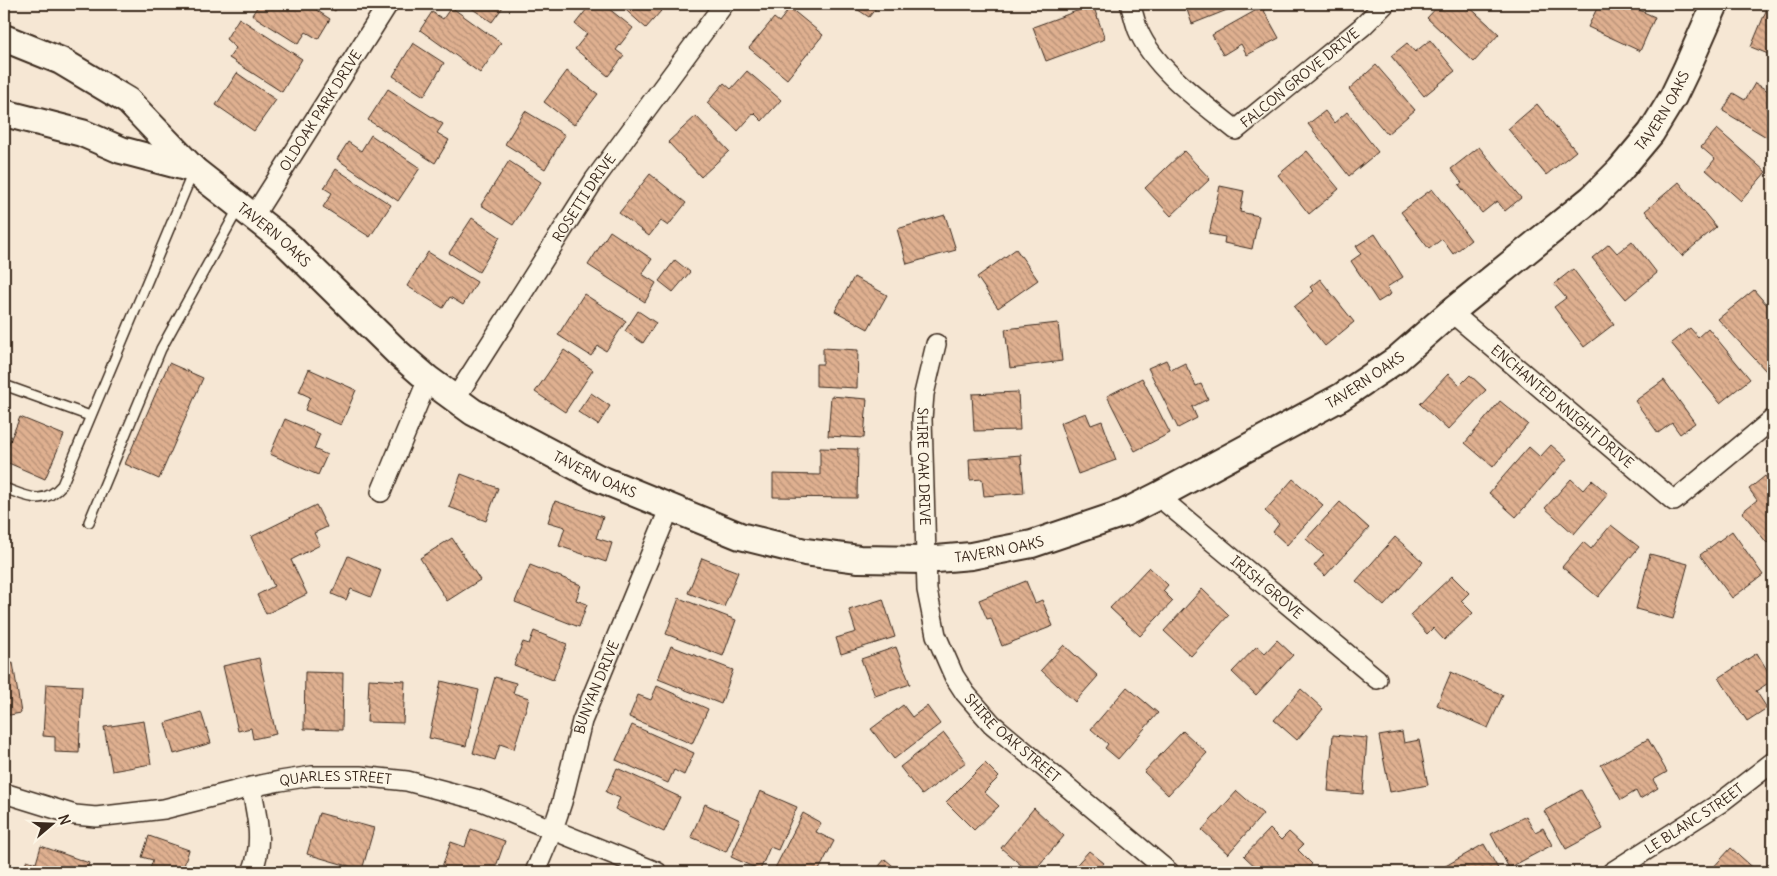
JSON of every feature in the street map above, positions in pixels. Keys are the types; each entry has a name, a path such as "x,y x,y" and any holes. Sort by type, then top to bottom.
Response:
{"street":[{"name":"OLDOAK PARK DRIVE","path":"246,212 388,4"},
{"name":"ROSETTI DRIVE","path":"455,399 595,179 724,4"},
{"name":"FALCON GROVE DRIVE","path":"1130,4 1139,31 1154,56 1180,83 1236,130 1362,27 1385,4"},
{"name":"TAVERN OAKS","path":"4,38 61,61 128,102 194,170 282,240 398,353 428,379 473,412 598,478 740,536 805,552 859,559 925,560 971,556 1032,544 1124,512 1158,496 1341,397 1396,360 1451,312 1592,198 1620,170 1651,133 1673,97 1714,4"},
{"name":"TAVERN OAKS","path":"4,113 82,134 121,150 194,170"},
{"name":"ENCHANTED KNIGHT DRIVE","path":"1451,312 1674,501 1773,419"},
{"name":"SHIRE OAK DRIVE","path":"925,560 922,419 924,394 936,344"},
{"path":"381,492 428,379"},
{"name":"IRISH GROVE","path":"1158,496 1377,679"},
{"name":"BUNYAN DRIVE","path":"535,872 562,802 582,721 670,507"},
{"name":"SHIRE OAK STREET","path":"925,560 927,590 936,635 954,676 965,694 992,724 1169,872"},
{"name":"LE BLANC STREET","path":"1613,872 1720,803 1773,762"},
{"name":"QUARLES STREET","path":"4,793 74,815 96,817 164,809 252,787 312,776 360,776 407,781 479,800 657,872"},
{"path":"252,787 260,827 255,865 252,872"}],"lane":[{"path":"4,488 34,499 45,498 62,485 194,170"},
{"path":"89,522 161,349 246,212"},
{"path":"4,385 90,416"}],"building":[{"path":"259,4 307,4 330,19 318,39 306,32 298,44 252,15"},
{"path":"325,4 340,4 335,11"},
{"path":"465,4 505,4 492,22"},
{"path":"591,4 603,4 633,28 616,50 624,56 608,76 575,49 587,34 575,24"},
{"path":"619,4 654,4 661,11 646,28"},
{"path":"849,4 879,4 869,17"},
{"path":"1185,4 1242,4 1192,24"},
{"path":"1440,4 1466,4 1499,34 1474,62 1427,18"},
{"path":"1599,4 1625,4 1655,17 1640,51 1588,27"},
{"path":"1093,5 1105,39 1046,61 1033,27"},
{"path":"1768,6 1773,8 1773,56 1751,47"},
{"path":"451,7 501,43 480,73 420,30 432,12 443,19"},
{"path":"1262,7 1279,38 1247,55 1241,44 1223,55 1212,35"},
{"path":"790,8 823,35 787,79 749,48 774,18 779,22"},
{"path":"239,18 302,59 282,92 229,58 236,48 226,39"},
{"path":"1430,40 1455,71 1424,96 1391,56 1407,43 1415,52"},
{"path":"413,43 444,63 424,96 393,76"},
{"path":"1376,65 1415,110 1387,134 1349,89"},
{"path":"567,71 598,94 574,125 544,102"},
{"path":"747,71 781,100 762,121 754,113 738,131 707,103 724,83 731,89"},
{"path":"237,73 276,100 254,131 216,105"},
{"path":"1755,83 1773,94 1773,129 1768,138 1723,111 1733,93 1745,100"},
{"path":"388,89 443,124 437,133 449,140 435,163 368,120"},
{"path":"1537,104 1576,151 1546,175 1508,129"},
{"path":"525,111 565,135 545,169 505,144"},
{"path":"1325,111 1334,123 1347,112 1378,152 1349,176 1308,124"},
{"path":"696,116 729,151 701,177 668,142"},
{"path":"1717,129 1766,172 1741,201 1706,170 1715,159 1701,147"},
{"path":"371,135 420,168 398,201 337,159 348,142 361,151"},
{"path":"1479,147 1521,198 1505,211 1497,201 1482,213 1459,185 1462,183 1451,169"},
{"path":"1184,151 1210,179 1171,216 1145,188"},
{"path":"1307,151 1339,189 1309,214 1278,175"},
{"path":"509,161 541,182 513,225 481,205"},
{"path":"336,169 391,205 370,237 323,207 332,193 324,188"},
{"path":"650,174 686,203 668,226 661,221 649,236 619,213"},
{"path":"1679,182 1716,227 1682,256 1645,211"},
{"path":"1220,186 1244,191 1240,212 1259,216 1252,249 1224,243 1225,237 1209,234"},
{"path":"1432,189 1471,240 1453,254 1442,239 1429,249 1401,212"},
{"path":"945,215 956,250 907,264 897,229"},
{"path":"472,218 500,237 479,272 449,253"},
{"path":"610,231 652,259 642,274 656,283 645,302 588,265"},
{"path":"1375,234 1403,277 1387,287 1391,294 1378,302 1351,261 1361,254 1356,246"},
{"path":"1632,241 1657,273 1626,299 1592,258 1609,244 1617,253"},
{"path":"1016,249 1038,280 998,308 977,277"},
{"path":"428,252 477,282 463,305 450,297 443,308 407,286"},
{"path":"675,260 690,272 673,292 659,281"},
{"path":"1573,269 1614,324 1584,347 1554,307 1566,298 1554,284"},
{"path":"854,277 887,295 868,329 835,311"},
{"path":"1320,279 1354,322 1325,346 1294,307 1314,291 1310,287"},
{"path":"1754,290 1773,312 1773,365 1766,371 1718,319"},
{"path":"584,294 626,321 606,351 598,346 591,356 558,335"},
{"path":"638,311 656,323 643,343 625,331"},
{"path":"1058,323 1062,361 1010,368 1005,329"},
{"path":"1690,328 1698,337 1708,328 1750,379 1720,403 1671,343"},
{"path":"823,348 858,350 857,388 816,386 816,364 823,364"},
{"path":"564,350 593,370 565,412 535,392"},
{"path":"1166,360 1171,370 1185,363 1196,386 1201,384 1208,399 1192,407 1197,418 1178,428 1148,368"},
{"path":"169,363 203,378 159,479 125,464"},
{"path":"309,369 356,390 341,425 305,410 310,397 299,392"},
{"path":"1448,374 1460,385 1470,375 1486,390 1448,430 1420,404"},
{"path":"1142,378 1170,433 1135,451 1107,396"},
{"path":"1664,380 1695,423 1680,434 1672,423 1658,433 1635,401"},
{"path":"1018,392 1020,430 974,431 972,394"},
{"path":"591,393 610,406 598,425 578,412"},
{"path":"831,396 867,399 864,438 828,436"},
{"path":"1500,401 1528,424 1493,467 1465,443"},
{"path":"1086,413 1091,425 1102,421 1116,460 1078,474 1060,423"},
{"path":"20,417 64,435 45,479 4,461 4,455"},
{"path":"285,419 320,434 314,449 327,455 318,475 270,454"},
{"path":"1551,445 1567,459 1516,517 1489,493 1529,447 1540,457"},
{"path":"820,448 858,449 857,498 773,497 773,474 820,475"},
{"path":"1021,455 1024,493 984,496 982,479 970,480 969,459"},
{"path":"461,474 498,488 486,521 449,507"},
{"path":"1765,476 1773,486 1773,538 1767,543 1742,512 1757,500 1749,489"},
{"path":"1293,479 1323,505 1287,545 1273,532 1279,524 1265,511"},
{"path":"1571,479 1583,490 1592,480 1608,494 1574,534 1545,508"},
{"path":"555,501 603,517 596,538 612,543 606,562 559,546 565,527 548,522"},
{"path":"1340,502 1369,528 1325,576 1314,566 1324,555 1306,539"},
{"path":"316,505 327,527 314,533 320,545 291,560 307,594 266,614 257,595 274,586 251,537"},
{"path":"1611,525 1639,547 1598,597 1562,567 1583,542 1591,549"},
{"path":"1732,531 1763,575 1732,598 1700,555"},
{"path":"1395,537 1423,562 1384,606 1356,581"},
{"path":"452,538 480,580 447,601 420,558"},
{"path":"1650,554 1688,564 1673,619 1636,609"},
{"path":"348,556 381,570 371,597 351,589 346,600 332,594"},
{"path":"702,558 738,572 724,607 688,593"},
{"path":"530,565 581,585 576,600 587,604 579,627 515,602"},
{"path":"1149,567 1168,585 1163,591 1173,601 1140,636 1110,608"},
{"path":"1452,576 1469,593 1461,601 1473,613 1444,640 1433,628 1427,634 1410,615"},
{"path":"1026,581 1035,603 1042,600 1053,626 1002,646 991,618 987,619 979,600"},
{"path":"1202,589 1229,615 1191,656 1164,631"},
{"path":"679,598 736,620 723,656 666,634"},
{"path":"883,599 895,637 841,654 836,638 856,632 849,610"},
{"path":"534,631 567,644 553,680 514,665 523,642 529,644"},
{"path":"1277,640 1293,655 1256,695 1232,672 1257,646 1265,653"},
{"path":"1064,645 1098,676 1075,702 1041,670"},
{"path":"671,646 733,670 721,704 658,679"},
{"path":"896,647 910,684 875,696 861,659"},
{"path":"1757,653 1773,680 1756,691 1767,708 1747,721 1719,678"},
{"path":"259,658 276,734 253,739 251,728 238,731 223,666"},
{"path":"13,663 21,713 4,716 4,665"},
{"path":"305,672 343,673 342,730 304,729"},
{"path":"1451,672 1503,695 1488,728 1437,705"},
{"path":"495,677 516,683 513,693 529,698 514,749 500,744 495,760 473,753"},
{"path":"369,679 405,681 403,723 367,722"},
{"path":"441,681 479,690 466,746 429,738"},
{"path":"46,684 82,686 79,753 55,752 55,737 43,736"},
{"path":"657,686 708,709 692,744 629,717 638,695 651,700"},
{"path":"1127,687 1158,713 1118,759 1105,748 1108,744 1091,729"},
{"path":"1301,689 1323,709 1297,740 1274,720"},
{"path":"903,705 912,717 927,706 940,724 894,759 871,729"},
{"path":"201,712 211,743 174,754 165,723"},
{"path":"144,721 151,764 112,771 104,727"},
{"path":"632,725 694,753 684,775 674,770 668,783 616,760"},
{"path":"1183,731 1207,753 1168,795 1144,772"},
{"path":"1402,732 1404,743 1419,740 1428,785 1390,792 1379,736"},
{"path":"944,733 966,762 922,795 900,767"},
{"path":"1333,735 1367,738 1363,794 1328,791"},
{"path":"1648,739 1667,772 1653,780 1658,788 1640,799 1636,791 1621,800 1601,765"},
{"path":"985,763 999,777 984,792 999,806 974,830 946,802"},
{"path":"617,768 680,797 664,832 615,809 620,798 606,792"},
{"path":"1581,790 1603,829 1566,849 1544,811"},
{"path":"760,791 797,807 778,850 770,847 760,870 731,857"},
{"path":"1237,791 1263,814 1228,854 1202,830"},
{"path":"705,804 740,820 726,852 691,837"},
{"path":"1034,808 1064,836 1033,872 1029,872 1001,848"},
{"path":"319,813 374,828 362,870 307,854"},
{"path":"803,813 821,823 816,832 834,841 818,872 773,872"},
{"path":"1526,816 1535,832 1543,828 1552,845 1509,868 1491,834"},
{"path":"471,829 505,841 494,872 440,872 451,842 465,847"},
{"path":"1270,829 1281,840 1289,832 1303,845 1298,850 1312,864 1305,872 1261,872 1244,856"},
{"path":"149,836 189,850 182,872 149,872 153,860 142,857"},
{"path":"1484,844 1500,872 1435,872"},
{"path":"41,846 89,863 86,872 22,872 27,860 36,863"},
{"path":"1731,848 1758,872 1709,872"},
{"path":"1089,851 1104,863 1098,870 1101,872 1070,872"},
{"path":"885,859 900,872 874,872"},
{"path":"312,866 325,872 309,872"},
{"path":"1328,866 1334,872 1322,872"}]}
